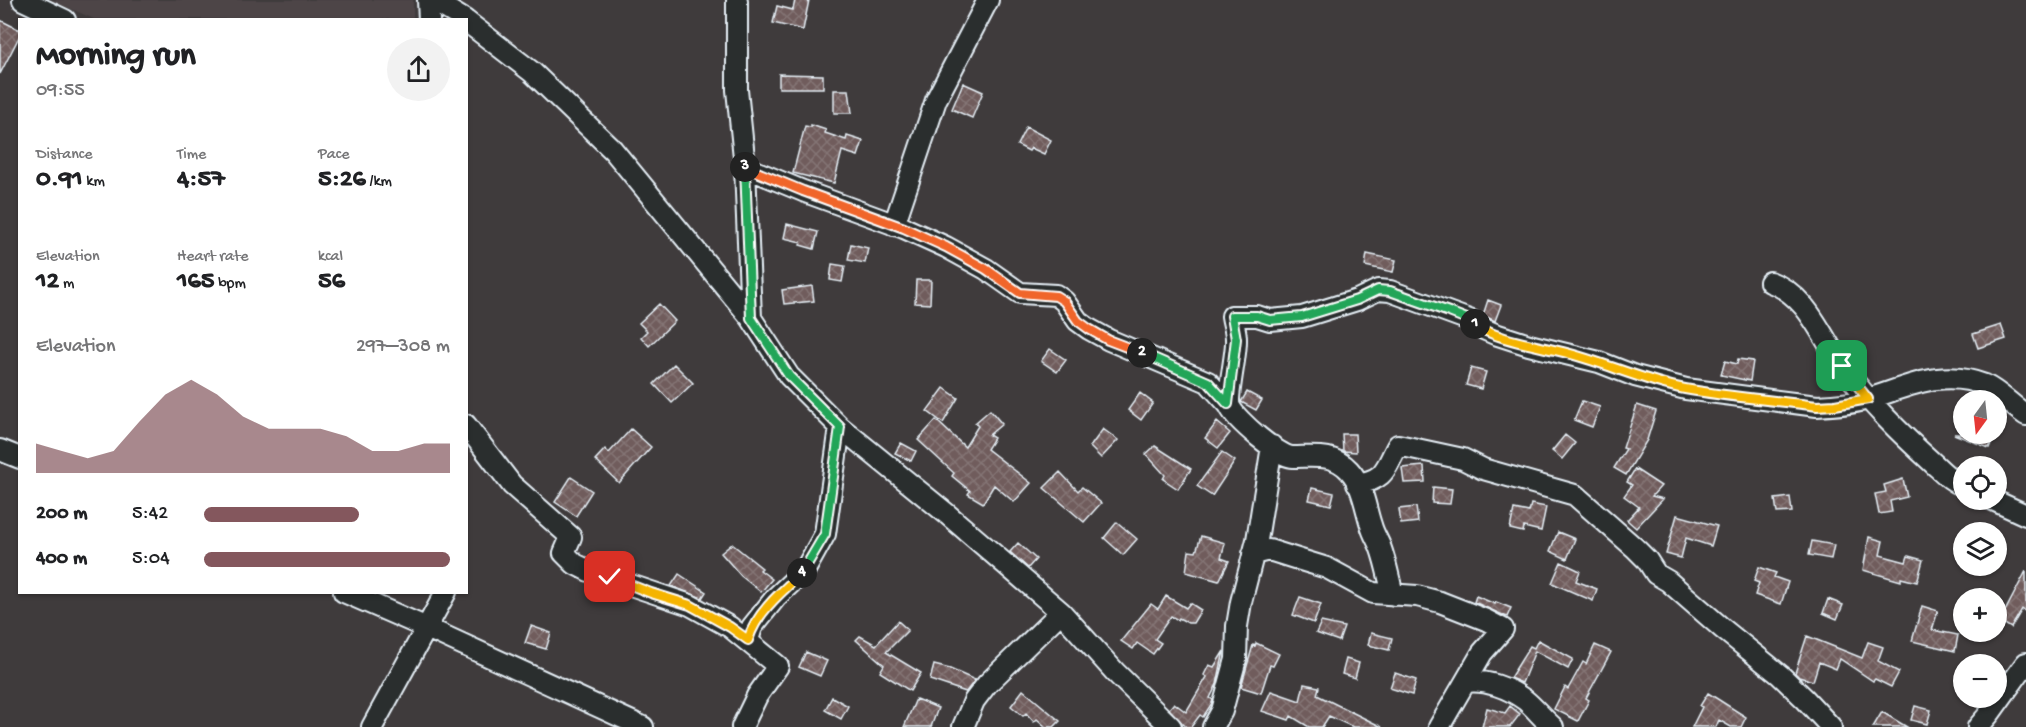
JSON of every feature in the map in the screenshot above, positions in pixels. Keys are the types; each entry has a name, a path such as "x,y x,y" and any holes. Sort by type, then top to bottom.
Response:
{"street":[{"path":"23,0 60,18"},
{"path":"429,18 430,0 462,18"},
{"path":"737,0 737,90 745,167 751,318"},
{"path":"894,225 936,100 988,0"},
{"path":"468,22 531,72 613,150 751,318 789,376 840,427 947,514 1061,612 1115,672 1171,727"},
{"path":"745,167 946,247 986,269 1020,293 1056,296 1064,301 1078,321 1108,340 1208,382 1228,404 1236,418 1272,446 1292,457 1313,455 1342,464 1351,471 1368,510 1370,525 1380,548 1393,595"},
{"path":"1770,282 1780,286 1806,309 1819,325 1842,366 1868,399 1905,438 1946,477 1953,480"},
{"path":"1228,404 1236,339 1232,316 1257,316 1270,320 1302,317 1357,300 1378,290 1390,291 1449,312 1506,338 1599,362 1635,376 1686,389 1817,406 1868,399 1910,383 1956,379 1986,386 2026,415"},
{"path":"748,640 752,627 776,597 805,570 825,534 840,427"},
{"path":"468,428 512,485 571,537 564,553 575,564 589,571 690,605 730,627 778,666 757,696 742,727"},
{"path":"1357,484 1377,480 1383,474 1398,445 1463,459 1484,469 1575,495 1635,548 1656,574 1668,581 1723,630 1780,675 1831,727"},
{"path":"1213,727 1222,711 1236,659 1237,626 1241,602 1269,476 1272,446"},
{"path":"2007,506 2026,515"},
{"path":"1253,554 1269,550 1327,568 1373,593 1417,596 1440,602 1503,628 1482,653 1439,727"},
{"path":"349,594 643,727"},
{"path":"372,727 445,594"},
{"path":"963,727 974,701 987,684 1061,612"},
{"path":"1978,727 2026,663"},
{"path":"1466,682 1477,680 1514,693 1553,727"}],"shaded area":[{"path":"51,0 413,0 413,18 92,18"}],"building":[{"path":"795,0 809,0 803,30 773,23 777,6 793,10"},
{"path":"0,20 18,29 18,39 0,74"},
{"path":"779,74 823,75 823,88 779,88"},
{"path":"963,83 983,92 972,118 952,109"},
{"path":"834,90 849,90 852,113 834,113"},
{"path":"811,125 826,130 825,133 846,140 847,136 863,141 858,156 842,151 834,183 793,173 805,126 811,127"},
{"path":"1026,127 1051,140 1044,154 1031,148 1029,151 1017,145"},
{"path":"787,224 818,232 814,249 800,245 801,242 784,238"},
{"path":"851,244 868,248 865,263 848,260"},
{"path":"1367,254 1396,260 1393,272 1365,266"},
{"path":"832,264 845,266 842,282 830,280"},
{"path":"916,280 931,280 930,304 915,303"},
{"path":"812,286 814,301 784,304 782,290"},
{"path":"1488,300 1501,305 1495,321 1483,315"},
{"path":"659,304 675,321 649,346 641,337 647,331 639,323"},
{"path":"2001,325 2006,339 1978,348 1973,334"},
{"path":"1050,349 1066,360 1057,372 1041,361"},
{"path":"1738,359 1753,361 1750,381 1721,375 1725,361 1737,364"},
{"path":"674,364 693,383 672,403 654,384"},
{"path":"1471,368 1486,372 1481,389 1466,385"},
{"path":"944,388 958,398 943,423 927,411"},
{"path":"1247,392 1262,400 1256,410 1241,402"},
{"path":"1140,393 1153,403 1141,420 1128,410"},
{"path":"1582,401 1600,407 1592,427 1574,420"},
{"path":"1637,405 1656,411 1647,440 1626,475 1614,468 1626,449 1623,448"},
{"path":"990,410 1002,424 989,435 994,438 987,449 1031,483 1014,502 994,485 983,503 968,494 970,491 952,476 954,473 918,440 936,420 965,447 978,426 975,423"},
{"path":"1217,422 1230,433 1218,448 1205,438"},
{"path":"631,429 651,447 619,483 595,460 605,449 609,453"},
{"path":"1103,429 1118,440 1101,458 1090,447"},
{"path":"1342,434 1355,434 1356,452 1343,451"},
{"path":"1565,435 1575,443 1562,459 1552,451"},
{"path":"901,443 916,451 911,461 895,453"},
{"path":"1979,444 1991,444 1989,448"},
{"path":"1155,446 1191,469 1178,489 1163,479 1165,475 1146,454"},
{"path":"1222,452 1235,461 1212,496 1197,486"},
{"path":"1424,466 1425,482 1404,483 1402,468"},
{"path":"1635,469 1661,486 1652,496 1663,499 1636,528 1627,520 1639,507 1624,496 1632,485 1627,482"},
{"path":"1060,472 1078,491 1082,487 1101,503 1084,522 1044,488"},
{"path":"571,477 592,491 576,516 555,502"},
{"path":"1903,479 1907,497 1890,501 1892,512 1879,514 1875,494 1886,492 1884,485"},
{"path":"1433,487 1452,489 1450,504 1432,503"},
{"path":"1312,488 1334,493 1331,505 1309,500"},
{"path":"1790,497 1792,512 1777,513 1775,499"},
{"path":"1531,504 1546,507 1541,531 1524,527 1523,532 1510,529 1514,509 1529,512"},
{"path":"1416,507 1418,522 1401,524 1399,509"},
{"path":"1677,515 1717,526 1711,546 1686,538 1681,558 1666,554"},
{"path":"1117,522 1137,539 1123,555 1104,538"},
{"path":"1558,532 1575,539 1567,559 1550,551"},
{"path":"1201,536 1225,543 1221,558 1229,561 1219,581 1186,572 1189,551 1196,552"},
{"path":"1869,537 1883,541 1880,555 1906,562 1908,556 1923,560 1917,582 1901,578 1901,581 1863,570"},
{"path":"1812,541 1834,545 1831,559 1809,555"},
{"path":"1018,543 1036,559 1028,568 1010,552"},
{"path":"732,544 772,579 761,592 741,576 721,553"},
{"path":"1561,562 1580,571 1576,581 1597,589 1593,601 1552,583"},
{"path":"1759,567 1776,573 1774,577 1788,582 1781,604 1755,595 1759,583 1754,581"},
{"path":"2026,571 2026,612 2022,609 2011,628 2007,625 2007,608"},
{"path":"679,574 706,592 702,598 671,586"},
{"path":"1166,596 1186,608 1190,603 1201,610 1193,623 1171,616 1155,639 1161,643 1153,654 1137,643 1133,649 1121,641 1151,604 1158,609"},
{"path":"1476,596 1511,608 1507,617 1474,602"},
{"path":"1300,597 1321,604 1314,623 1293,615"},
{"path":"1828,599 1843,605 1837,619 1823,613"},
{"path":"1922,606 1938,611 1932,630 1953,634 1953,642 1957,642 1955,651 1912,641"},
{"path":"898,621 908,630 886,652 921,673 910,691 880,672 884,665 856,640 860,636 876,645"},
{"path":"1321,622 1344,627 1339,641 1316,633"},
{"path":"531,626 551,633 546,649 525,643"},
{"path":"1371,633 1392,638 1389,650 1368,645"},
{"path":"1807,636 1862,658 1868,642 1883,647 1878,661 1899,672 1891,687 1875,679 1873,681 1840,659 1836,669 1819,662 1813,681 1799,677 1795,673"},
{"path":"1538,640 1573,659 1568,669 1535,651 1522,683 1510,678 1530,646 1534,648"},
{"path":"1256,643 1279,654 1273,666 1270,665 1261,693 1241,687 1253,645 1255,646"},
{"path":"1595,645 1611,652 1586,698 1589,700 1578,721 1554,709 1565,687 1568,689 1583,662 1586,664"},
{"path":"1224,651 1217,684 1210,698 1213,700 1212,703 1203,717 1200,715 1191,727 1186,727 1169,709 1174,703 1186,712 1207,677 1204,675 1209,665 1214,667"},
{"path":"806,652 827,661 820,676 799,667"},
{"path":"1346,659 1359,663 1355,678 1342,674"},
{"path":"934,665 975,680 966,692 930,680"},
{"path":"1395,673 1416,680 1412,695 1390,688"},
{"path":"1304,684 1319,687 1317,695 1382,727 1353,727 1329,716 1322,727 1309,727 1291,716 1289,720 1262,711 1271,691 1300,701"},
{"path":"1023,690 1060,721 1054,727 1046,727 1037,719 1034,722 1026,713 1023,716 1011,706"},
{"path":"1708,693 1746,717 1741,727 1731,727 1719,720 1716,727 1692,727"},
{"path":"832,697 848,706 841,719 825,710"},
{"path":"916,699 938,708 931,727 904,727"},
{"path":"1510,706 1520,714 1510,727 1482,727 1487,708 1505,713"},
{"path":"1915,706 1931,710 1927,724 1911,720"},
{"path":"1882,712 1907,727 1873,727"}],"route":[{"path":"610,577 690,605 730,627 748,640 752,627 776,597 805,570 825,534 840,427 789,376 751,318 745,167 904,228 946,247 986,269 1020,293 1056,296 1064,301 1078,321 1089,329 1108,340 1208,382 1228,404 1236,339 1232,316 1257,316 1270,320 1302,317 1357,300 1378,290 1390,291 1449,312 1472,321 1495,334 1529,345 1562,351 1635,376 1686,389 1817,406 1868,399 1842,366"}]}
